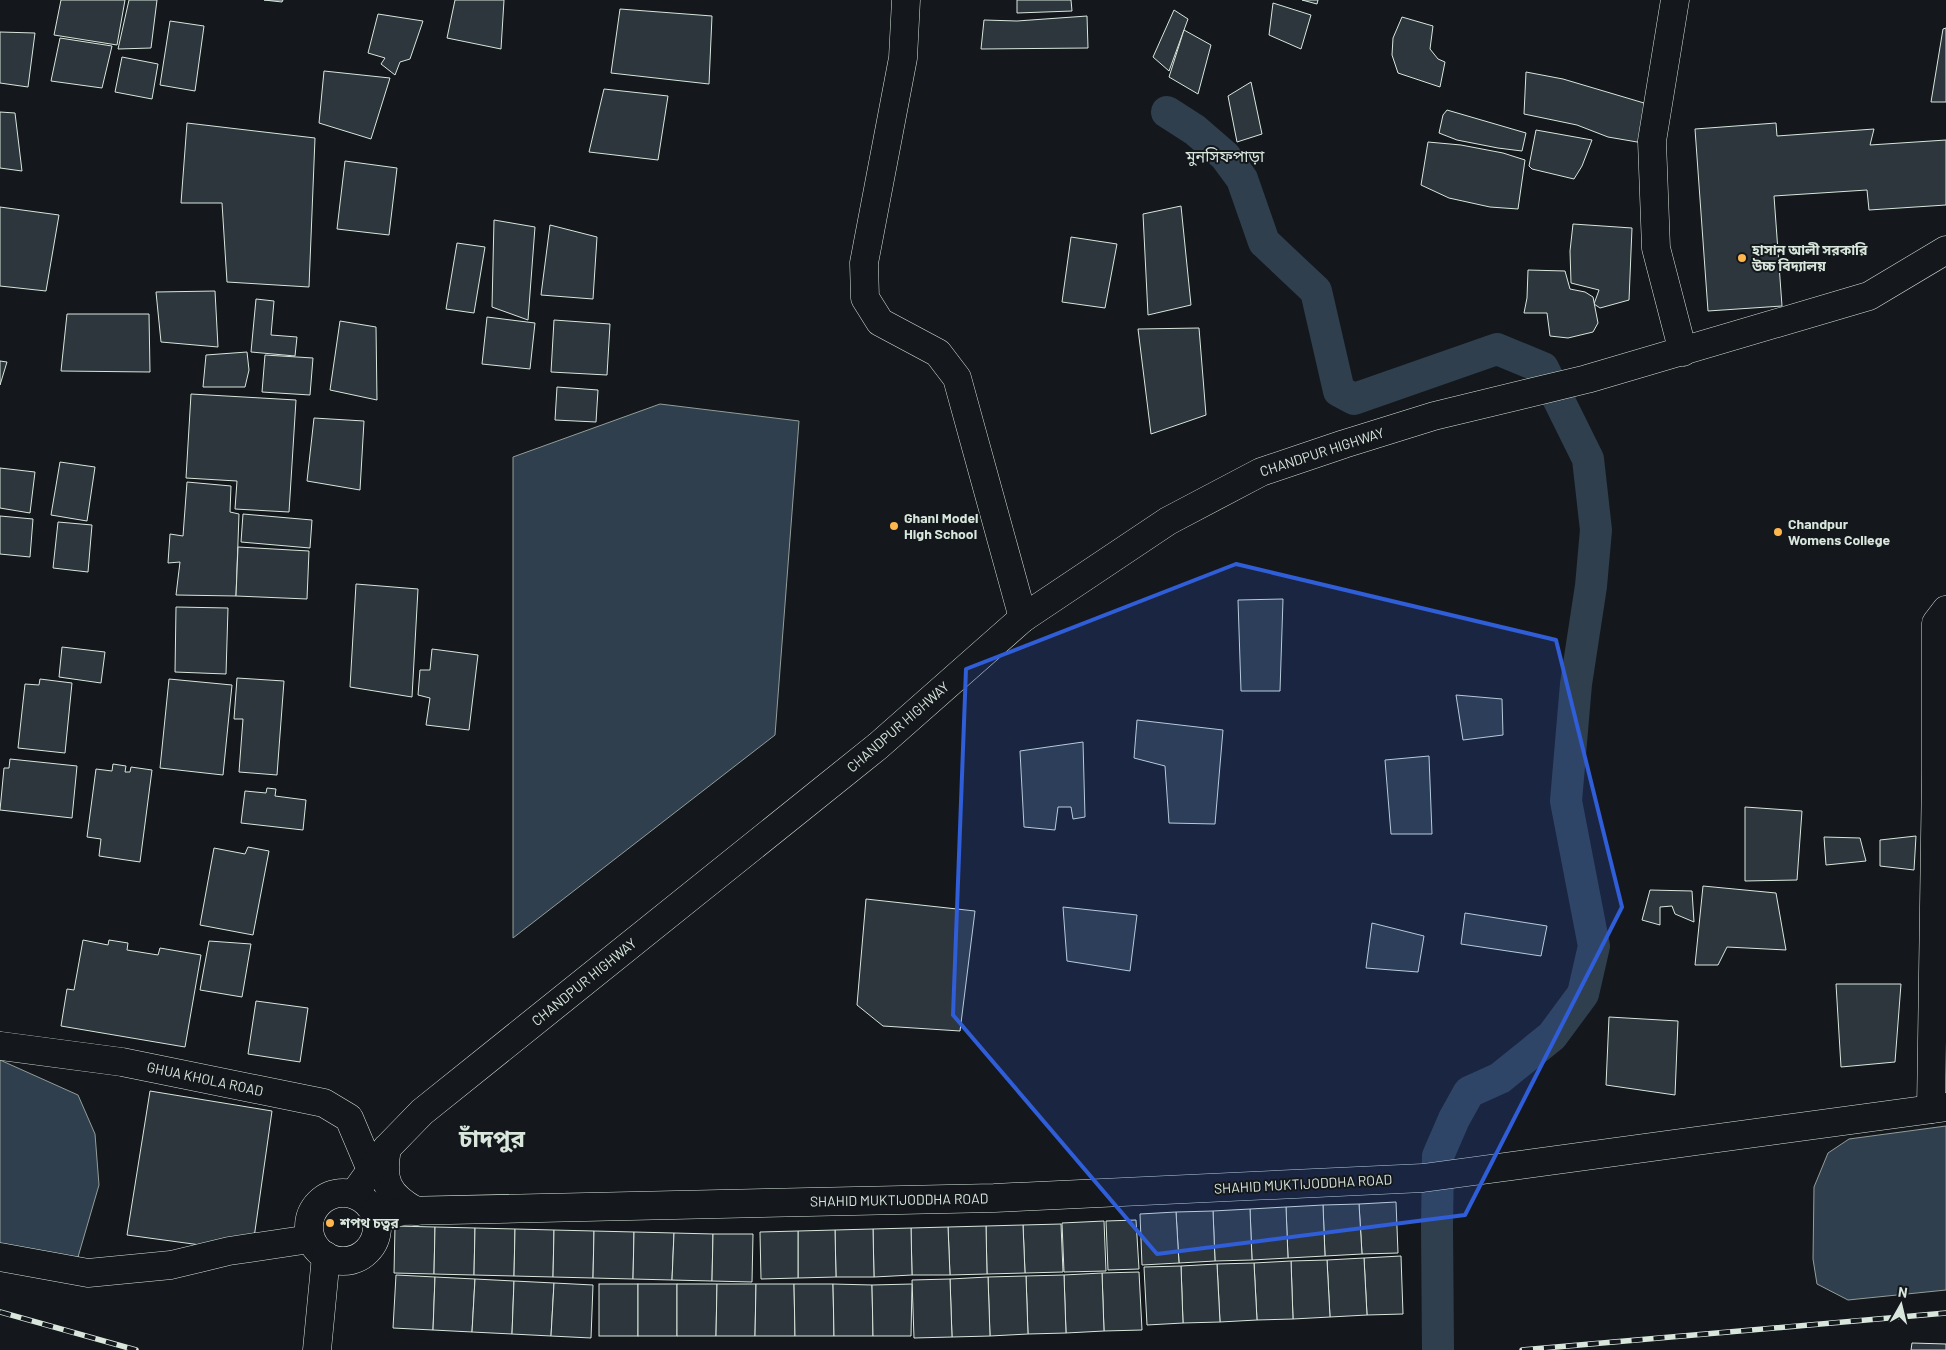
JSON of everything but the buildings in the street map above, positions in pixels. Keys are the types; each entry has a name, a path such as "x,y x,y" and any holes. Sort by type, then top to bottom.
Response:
{"street":[{"path":"906,0 904,58 864,263 865,298 880,322 938,353 957,378 1023,618"},
{"path":"1675,0 1652,141 1656,248 1683,352"},
{"name":"CHANDPUR HIGHWAY","path":"354,1194 387,1148 422,1112 878,746 1023,618 1168,521 1261,472 1434,416 1587,379 1869,296 1946,250"},
{"path":"1939,1108 1936,624 1946,610"},
{"name":"GHUA KHOLA ROAD","path":"1,1046 122,1062 324,1104 349,1118 371,1170"},
{"name":"SHAHID MUKTIJODDHA ROAD","path":"376,1219 402,1211 994,1198 1422,1178 1939,1108"},
{"path":"387,1148 385,1176 388,1186 404,1204 416,1211"},
{"path":"0,1257 88,1273 171,1265 229,1251 318,1247 337,1260 348,1260 358,1257 367,1250 374,1241 376,1231 376,1219 371,1208 364,1200 354,1194 332,1194 314,1208 310,1219 318,1247 317,1350"}],"highlighted area":[{"path":"1236,564 1556,640 1622,907 1465,1215 1157,1254 953,1015 966,669"}],"water":[{"path":"660,404 799,421 775,735 513,938 513,457"},
{"path":"0,1060 78,1095 95,1134 99,1185 78,1257 0,1249"},
{"path":"1946,1126 1946,1290 1848,1300 1817,1284 1813,1259 1814,1187 1828,1153 1849,1139"}],"waterway":[{"path":"1167,112 1195,130 1225,156 1242,179 1264,242 1316,291 1339,391 1354,399 1497,349 1543,368 1588,459 1596,530 1591,586 1576,684 1566,801 1594,946 1583,994 1552,1036 1500,1078 1469,1092 1454,1119 1438,1156 1438,1350"}],"railway":[{"path":"0,1312 136,1350"},
{"path":"1522,1350 1946,1313"}],"place":[{"name":"হাসান আলী সরকারি উচ্চ বিদ্যালয়","path":"1742,258"},
{"name":"Ghani Model High School","path":"894,526"},
{"name":"Chandpur Womens College","path":"1778,532"},
{"name":"শপথ চত্বর","path":"330,1223"}],"district":[{"name":"মুনসিফপাড়া","path":"1225,156"},
{"name":"চাঁদপুর","path":"492,1139"}]}
